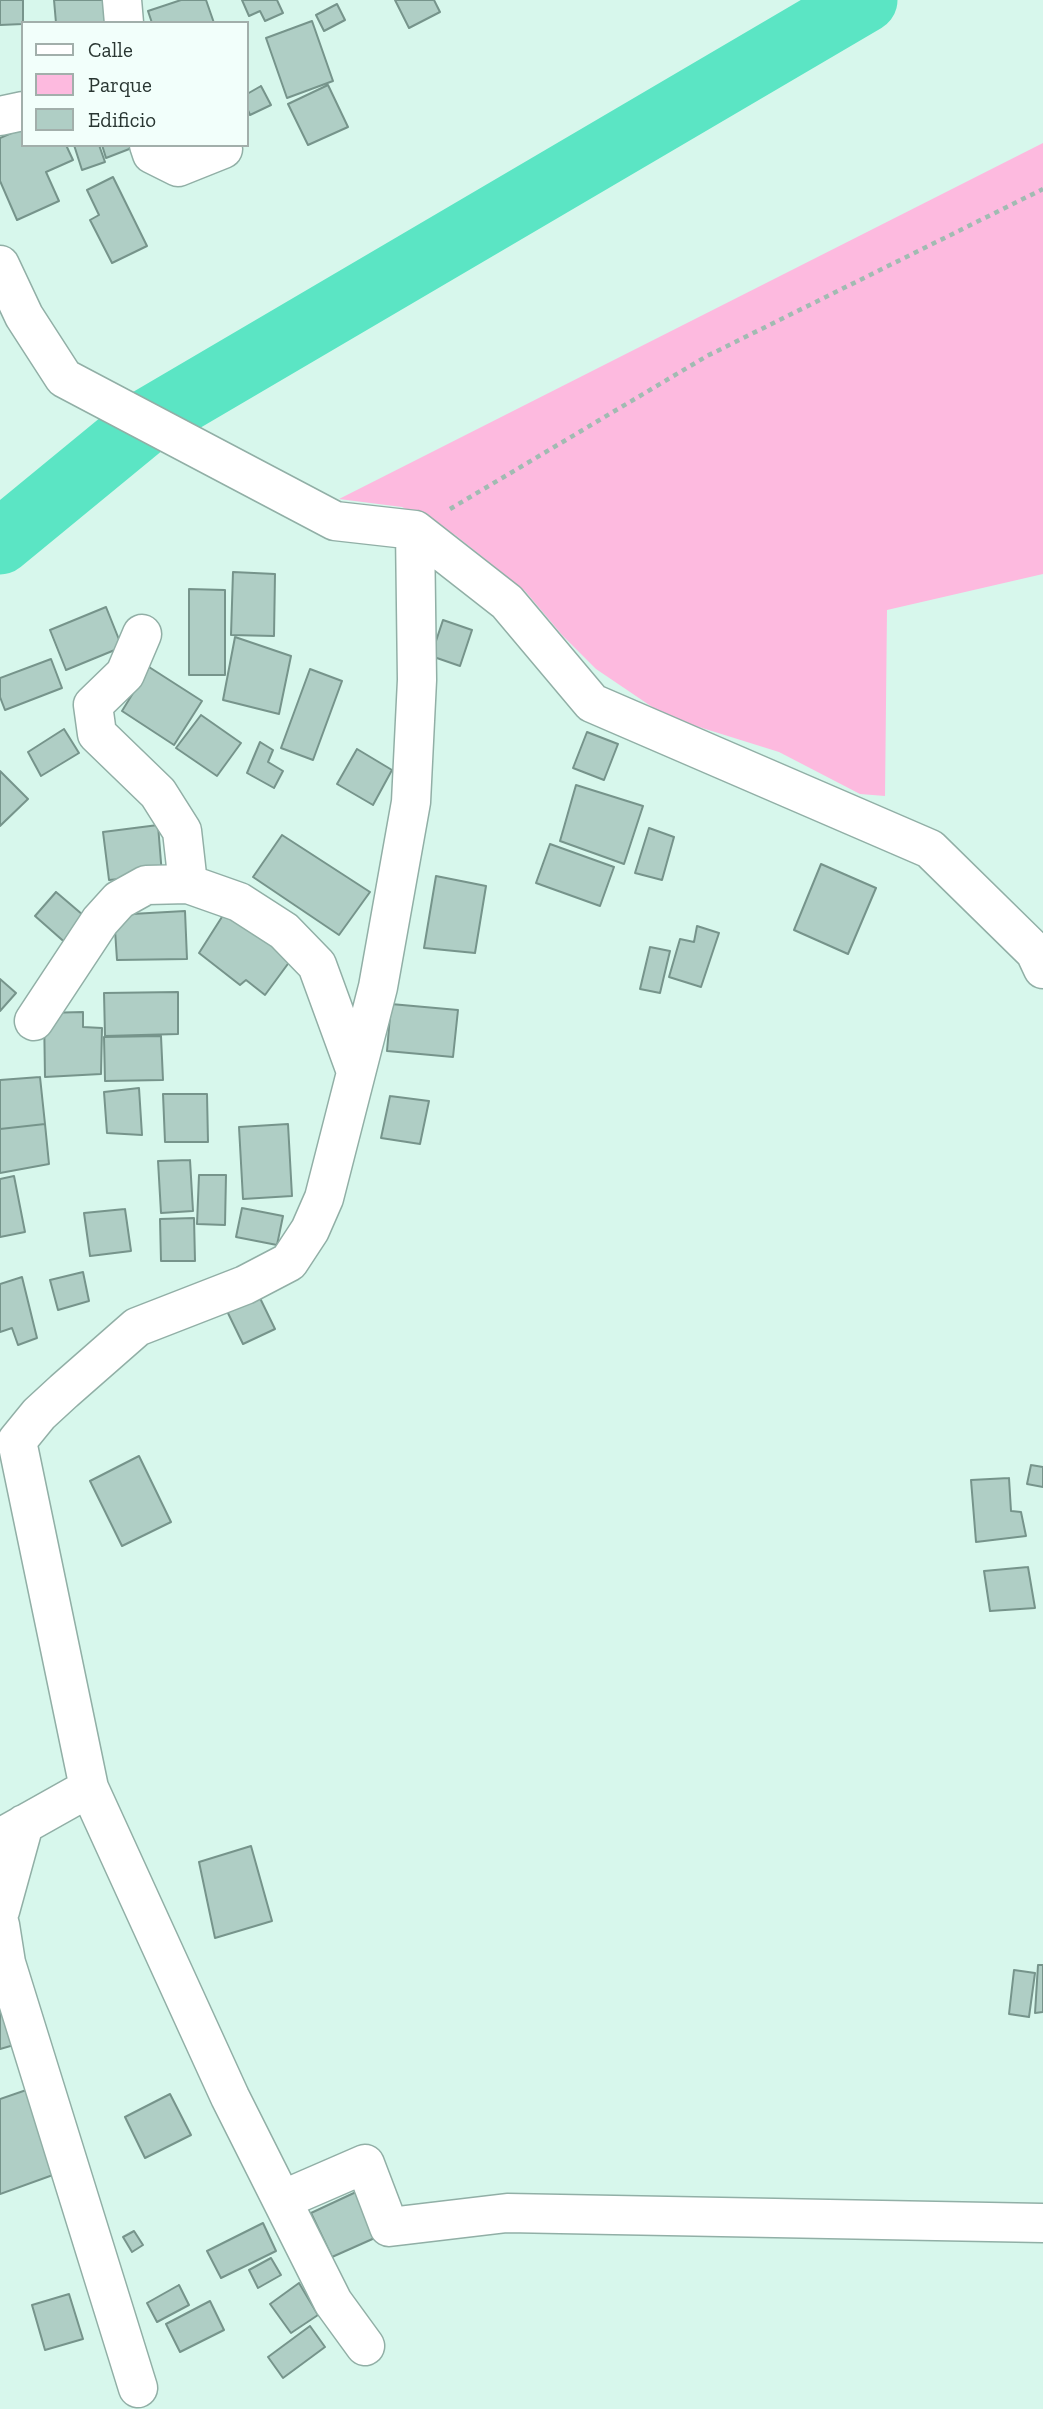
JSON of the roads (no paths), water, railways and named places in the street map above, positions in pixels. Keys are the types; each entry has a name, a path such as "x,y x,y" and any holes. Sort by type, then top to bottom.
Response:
{"street":[{"path":"122,0 124,21"},
{"path":"0,116 21,111"},
{"path":"150,147 152,154 178,167 223,149"},
{"path":"0,265 24,316 64,378 335,520 415,530 507,602 592,703 930,849 1035,952 1043,969"},
{"path":"365,2346 333,2302 230,2096 89,1788 17,1441 55,1399 137,1327 246,1285 289,1262 310,1230 324,1198 377,986 411,802 416,680 415,530"},
{"path":"142,634 125,674 93,705 97,734 158,793 182,831 188,884"},
{"path":"34,1021 100,921 119,900 146,885 188,884 251,909 284,931 317,965 355,1069"},
{"path":"0,1911 12,1831 89,1788"},
{"path":"0,1925 6,1963 138,2388"},
{"path":"282,2200 365,2164 389,2227 507,2213 1043,2223"}],"waterway":[{"path":"0,542 146,422 865,0"}]}
